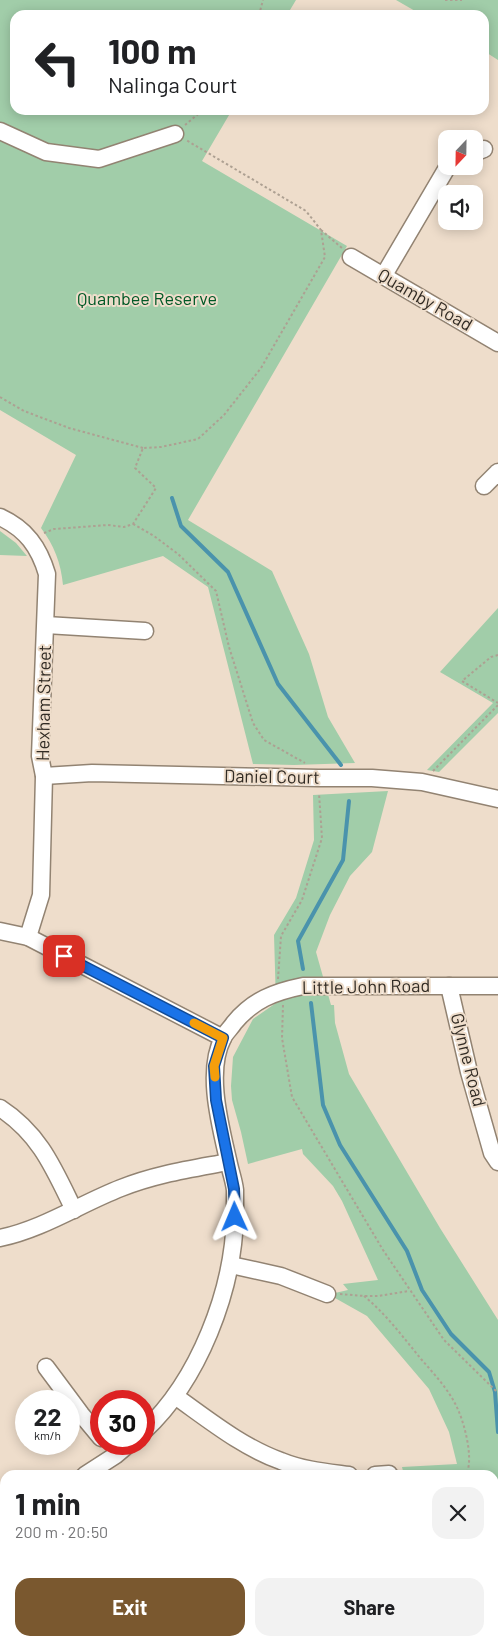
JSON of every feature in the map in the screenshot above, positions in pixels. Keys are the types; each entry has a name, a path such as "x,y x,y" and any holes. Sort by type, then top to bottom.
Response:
{"street":[{"path":"0,131 46,152 99,159 175,134"},
{"path":"384,276 443,175"},
{"name":"Quamby Road","path":"351,257 498,343"},
{"path":"484,486 498,472"},
{"name":"Hexham Street","path":"0,517 14,524 33,542 43,559 47,574 40,756 44,776 41,895 28,938"},
{"path":"46,625 145,631"},
{"name":"Daniel Court","path":"44,776 92,774 372,778 422,782 498,799"},
{"path":"0,931 28,938 223,1038"},
{"name":"Little John Road","path":"155,1419 175,1396 210,1333 231,1265 235,1198 216,1100 214,1066 223,1038 239,1017 261,999 280,991 302,986 498,986"},
{"name":"Glynne Road","path":"449,986 472,1081 492,1152 498,1162"},
{"path":"0,1108 14,1117 36,1139 74,1210"},
{"path":"0,1238 37,1226 119,1189 152,1177 228,1162"},
{"path":"231,1265 281,1276 327,1294"},
{"path":"46,1367 90,1425"},
{"path":"175,1396 248,1447 281,1462 309,1470"},
{"path":"90,1470 106,1455"}],"path":[{"path":"445,0 462,0"},
{"path":"197,115 175,134 306,210 321,230 351,257"},
{"path":"0,397 24,411 70,428 143,448 161,447 198,438 224,415 261,368 325,257 321,230"},
{"path":"33,542 41,535 54,529 108,525 124,527 133,524 156,488 135,468 143,448"},
{"path":"133,524 178,554 216,591 229,647 253,723 264,740 297,758 310,768"},
{"path":"422,782 498,704 462,681 491,657 498,655"},
{"path":"278,980 280,936 302,900 322,838 318,788"},
{"path":"283,1002 282,1038 292,1097 382,1250 444,1340 498,1393"},
{"path":"327,1294 386,1295 410,1290"},
{"path":"364,1296 407,1341 444,1386 459,1412 469,1456 467,1470"}],"green space":[{"name":"Quambee Reserve","path":"0,0 296,0 290,10 10,10 10,115 229,115 202,161 347,246 188,520 272,571 309,654 328,717 355,763 253,764 208,587 163,556 63,585 61,569 56,555 50,541 41,528 76,455 0,410"},
{"path":"396,0 498,0 498,60 489,54 489,10 413,10"},
{"path":"0,531 16,543 27,556 0,555"},
{"path":"498,608 498,713 439,772 427,770 493,703 440,672"},
{"path":"388,791 372,852 350,876 330,915 316,952 331,1005 334,1005 335,1023 349,1074 440,1228 498,1320 498,1470 403,1470 402,1467 457,1464 449,1432 429,1389 367,1316 335,1298 335,1293 348,1290 343,1284 378,1280 342,1201 333,1186 303,1154 302,1149 248,1164 232,1100 233,1057 253,1019 276,1003 274,935 296,898 314,840 313,795"}],"waterway":[{"path":"172,498 181,526 228,572 278,684 341,765"},
{"path":"303,969 298,941 343,860 349,801"},
{"path":"311,1003 323,1105 340,1145 407,1251 422,1290 451,1334 489,1372 495,1392 498,1432"}],"slow traffic":[{"path":"194,1023 223,1038 214,1066 215,1077"}],"route":[{"path":"64,956 223,1038 214,1066 216,1100 234,1189 235,1217"}]}
